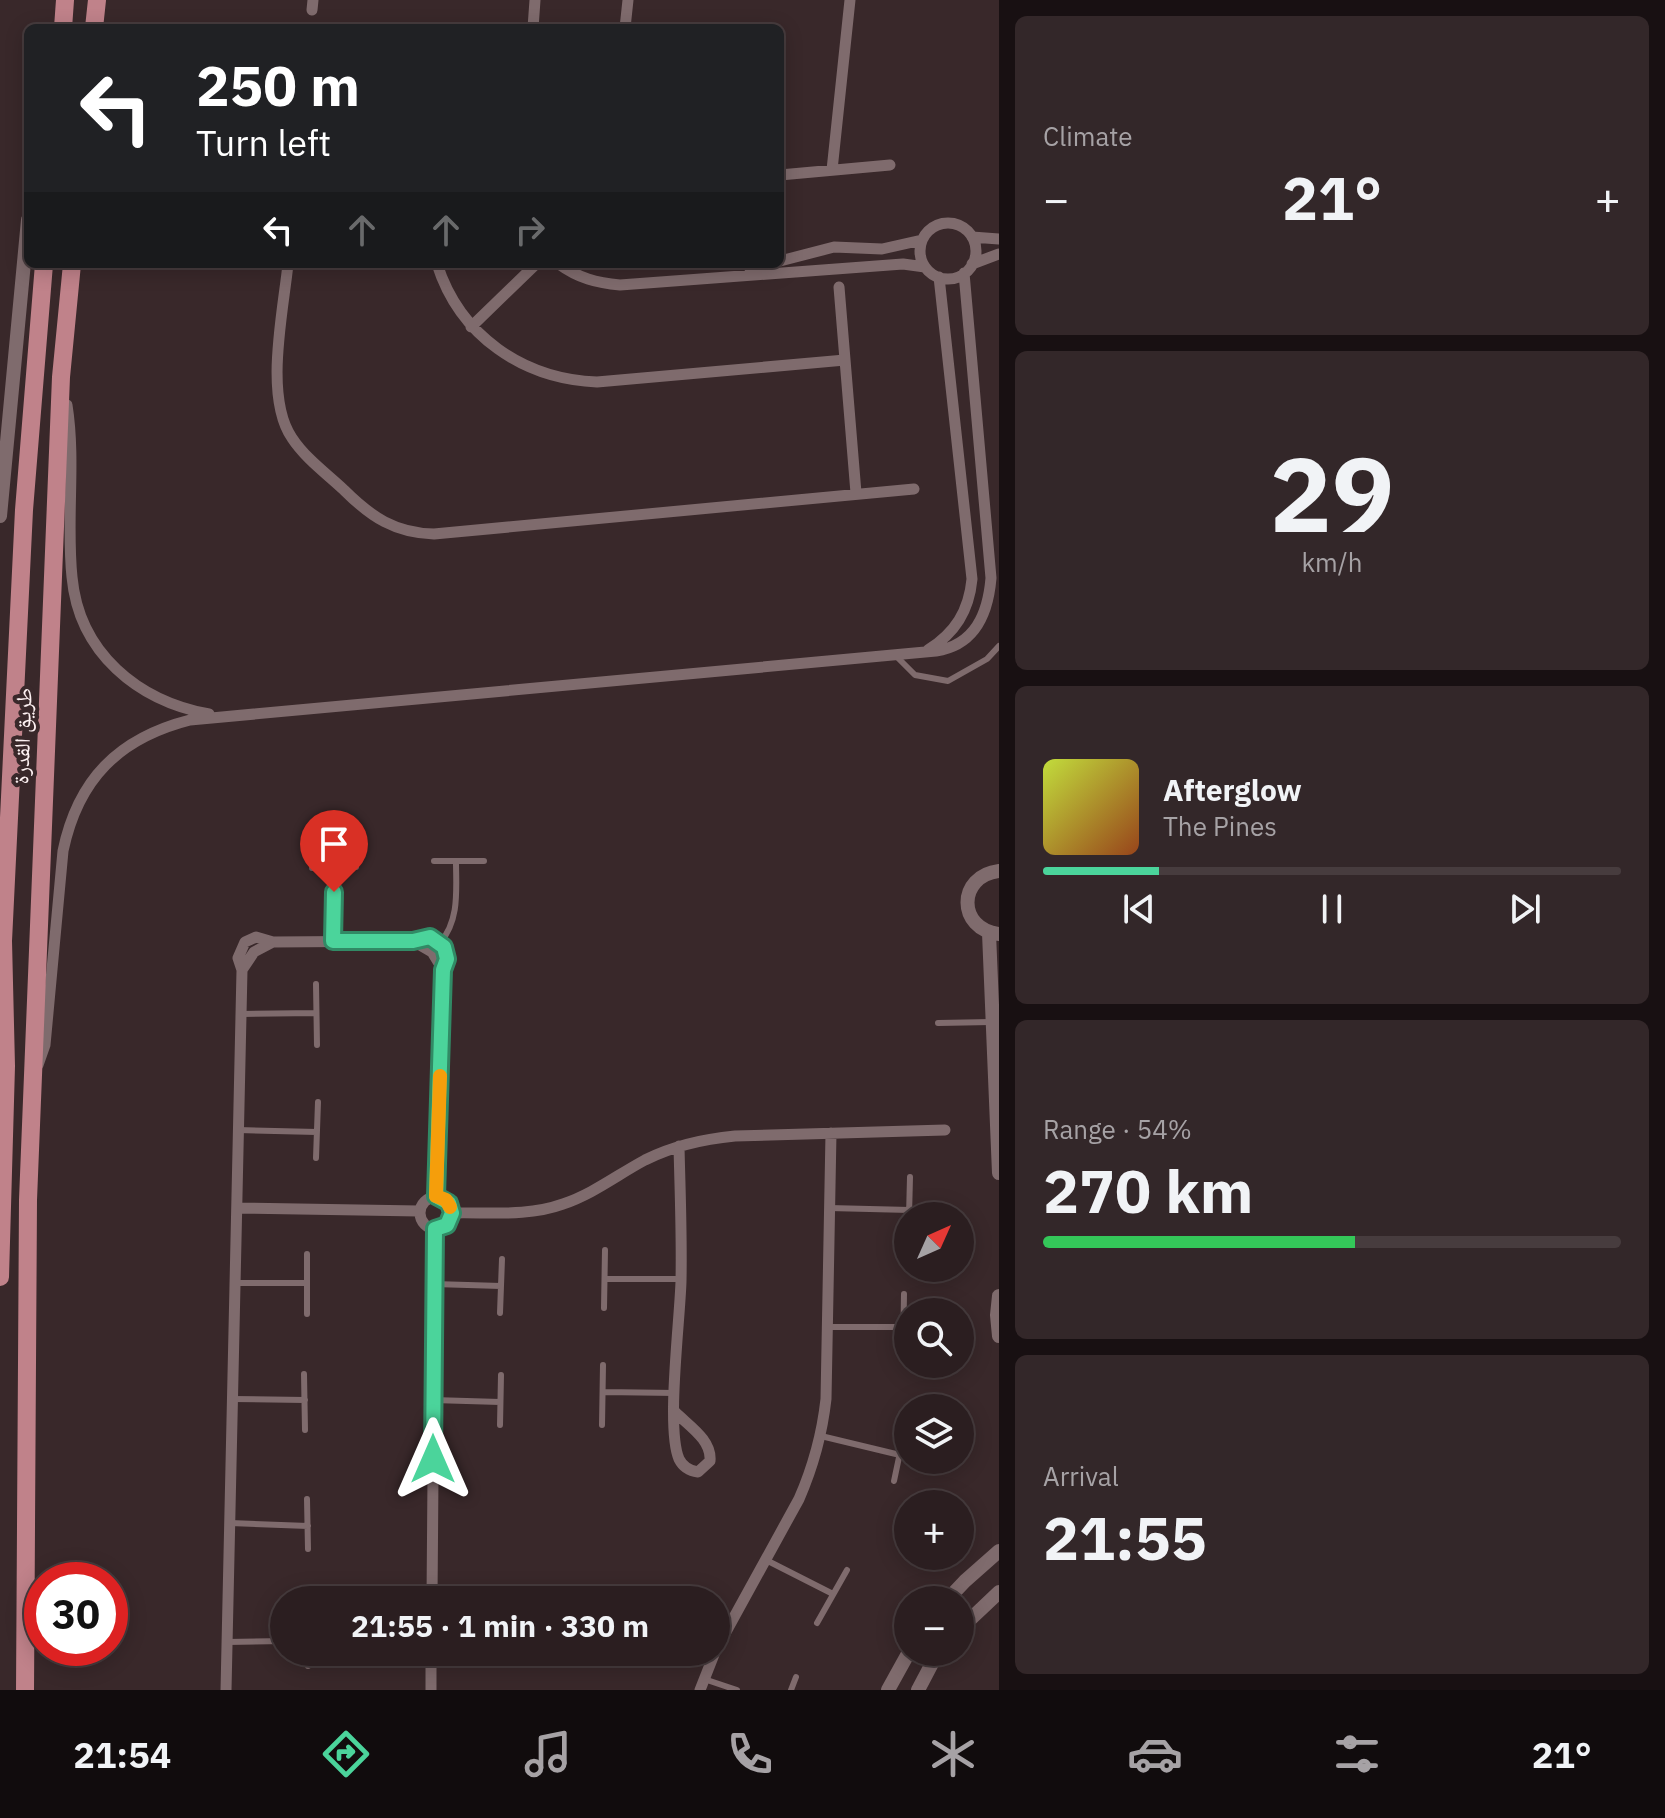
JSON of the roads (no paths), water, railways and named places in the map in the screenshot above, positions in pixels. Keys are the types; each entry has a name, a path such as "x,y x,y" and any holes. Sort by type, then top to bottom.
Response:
{"main road":[{"path":"62,24 65,0"},
{"path":"94,24 97,0"},
{"name":"طريق القدرة","path":"0,1277 6,1066 3,941 21,558 44,268"},
{"name":"طريق القدرة","path":"28,1690 27,1216 61,377 72,268"}],"street":[{"path":"533,24 535,0"},
{"path":"625,24 628,0"},
{"path":"832,170 850,0"},
{"path":"784,175 890,165"},
{"path":"33,1072 45,1045 63,851 75,809 85,790 113,757 149,733 190,720 927,651 953,647 974,632 987,604 991,578 968,269 975,246 972,237 959,225 950,223 933,227 922,240 920,250 925,267"},
{"path":"972,237 999,239"},
{"path":"784,260 834,247 882,249 922,240"},
{"path":"834,247 837,270"},
{"path":"566,268 600,283 620,285 903,264 925,267 939,277 952,278 999,254"},
{"path":"0,516 24,262"},
{"path":"288,268 276,382 281,416 299,448 367,512 392,527 434,534 914,489"},
{"path":"439,268 451,296 471,327 490,345 523,366 559,378 597,382 845,360"},
{"path":"471,327 532,268"},
{"path":"746,274 762,268"},
{"path":"927,651 947,636 963,616 972,579 939,277"},
{"path":"839,287 856,493"},
{"path":"61,377 72,455 72,580 85,625 101,653 135,686 176,706 230,718"},
{"path":"999,871 979,878 967,903 973,921 994,934 991,1022 999,1173"},
{"path":"226,1690 242,970 239,952 245,942 256,937 273,942 413,941 424,937 440,943 447,959 443,970 436,1196"},
{"path":"413,941 432,952 443,970"},
{"path":"0,1042 6,1066"},
{"path":"452,1213 520,1213 552,1208 583,1196 647,1159 679,1146 721,1137 945,1130"},
{"path":"730,1626 809,1477 821,1436 826,1399 831,1133"},
{"path":"675,1412 709,1449 710,1461 698,1472 689,1470 679,1458 674,1434 681,1279 679,1146"},
{"path":"436,1196 449,1203 452,1213 447,1225 435,1229 423,1223 419,1211 423,1202 436,1196"},
{"path":"237,1208 419,1211"},
{"path":"432,1586 435,1229"},
{"path":"999,1296 999,1336"},
{"path":"960,1586 999,1551"},
{"path":"974,1616 999,1592"},
{"path":"431,1666 431,1690"},
{"path":"888,1690 901,1666"},
{"path":"918,1690 931,1666"}],"lane":[{"path":"895,654 915,675 948,681 987,659 999,646"},
{"path":"434,861 484,861"},
{"path":"440,943 454,917 456,861"},
{"path":"312,868 356,867"},
{"path":"333,941 334,868"},
{"path":"316,984 317,1045"},
{"path":"241,1014 316,1013"},
{"path":"938,1023 991,1022"},
{"path":"316,1158 318,1102"},
{"path":"238,1130 317,1132"},
{"path":"910,1177 910,1202"},
{"path":"829,1208 894,1212"},
{"path":"604,1308 605,1250"},
{"path":"307,1254 307,1314"},
{"path":"500,1313 502,1259"},
{"path":"605,1279 681,1279"},
{"path":"235,1283 306,1283"},
{"path":"434,1284 501,1286"},
{"path":"904,1294 904,1298"},
{"path":"827,1327 894,1327"},
{"path":"602,1425 603,1365"},
{"path":"304,1374 305,1430"},
{"path":"500,1425 501,1375"},
{"path":"603,1392 676,1393"},
{"path":"232,1399 305,1400"},
{"path":"433,1400 500,1402"},
{"path":"821,1436 894,1454"},
{"path":"894,1481 896,1474"},
{"path":"307,1499 308,1549"},
{"path":"230,1523 308,1526"},
{"path":"766,1560 833,1594"},
{"path":"817,1623 847,1570"},
{"path":"227,1642 270,1641"},
{"path":"791,1690 796,1677"},
{"path":"702,1684 737,1690"}]}
